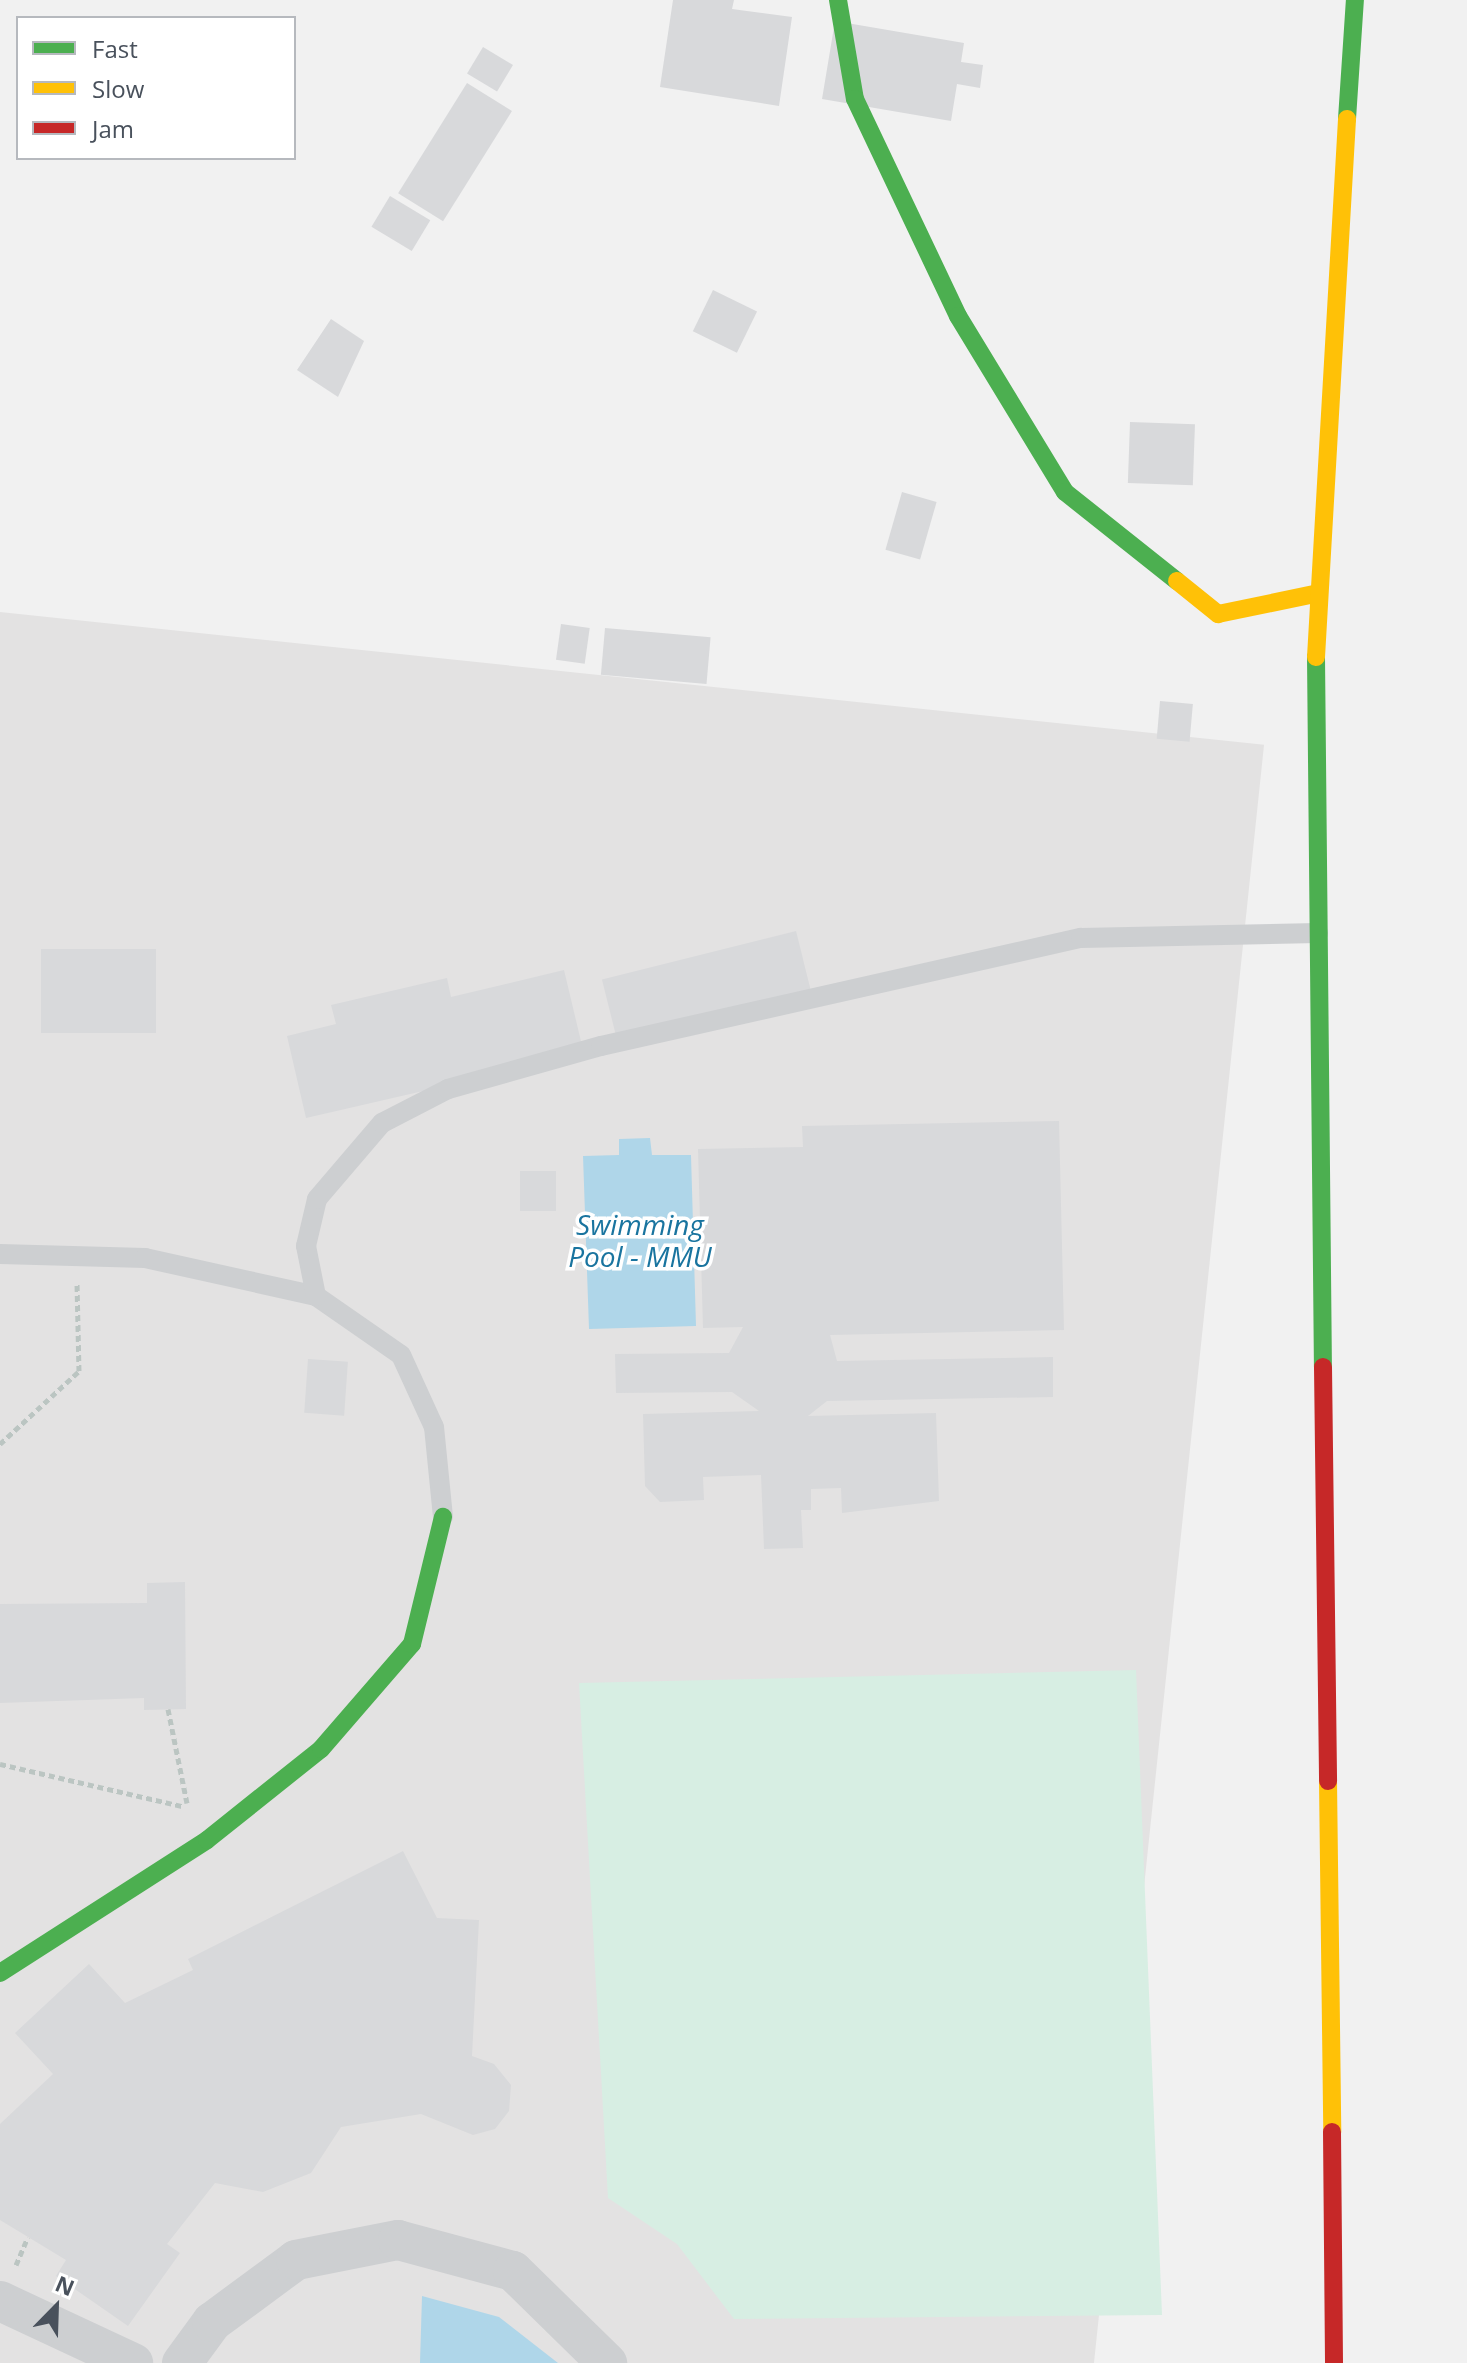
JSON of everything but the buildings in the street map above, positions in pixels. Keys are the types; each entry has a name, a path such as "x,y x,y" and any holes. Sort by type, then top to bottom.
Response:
{"street":[{"path":"838,0 855,99 958,316 1065,492 1218,614 1315,594"},
{"path":"1334,2363 1315,594 1355,0"},
{"path":"0,1973 195,1847 321,1749 412,1644 443,1517"},
{"path":"182,2363 212,2322 296,2260 398,2240 513,2271 607,2363"},
{"path":"0,2301 133,2363"}],"lane":[{"path":"316,1296 306,1246 317,1199 382,1123 448,1089 601,1046 1081,938 1318,933"},
{"path":"0,1254 145,1258 316,1296 401,1355 434,1427 443,1517"}],"path":[{"path":"0,1444 79,1371 76,1256"},
{"path":"168,1709 195,1847"},
{"path":"0,1764 187,1807"}],"shaded area":[{"path":"0,612 1264,745 1094,2363 0,2363"}],"green space":[{"path":"1136,1670 1162,2315 734,2319 677,2244 608,2198 579,1683"}],"water":[{"name":"Swimming Pool - MMU","path":"650,1138 652,1155 691,1155 696,1326 589,1329 583,1156 619,1155 619,1139"},
{"path":"422,2296 499,2317 558,2363 420,2363"}],"traffic: fast":[{"path":"838,0 855,99 958,316 1065,492 1177,581"},
{"path":"1347,119 1355,0"},
{"path":"1316,657 1323,1367"},
{"path":"0,1973 207,1840 321,1749 412,1644 443,1517"}],"traffic: slow":[{"path":"1316,657 1347,119"},
{"path":"1177,581 1218,614 1315,594"},
{"path":"1328,1781 1332,2132"}],"traffic: jam":[{"path":"1323,1367 1328,1781"},
{"path":"1332,2132 1334,2363"}]}
